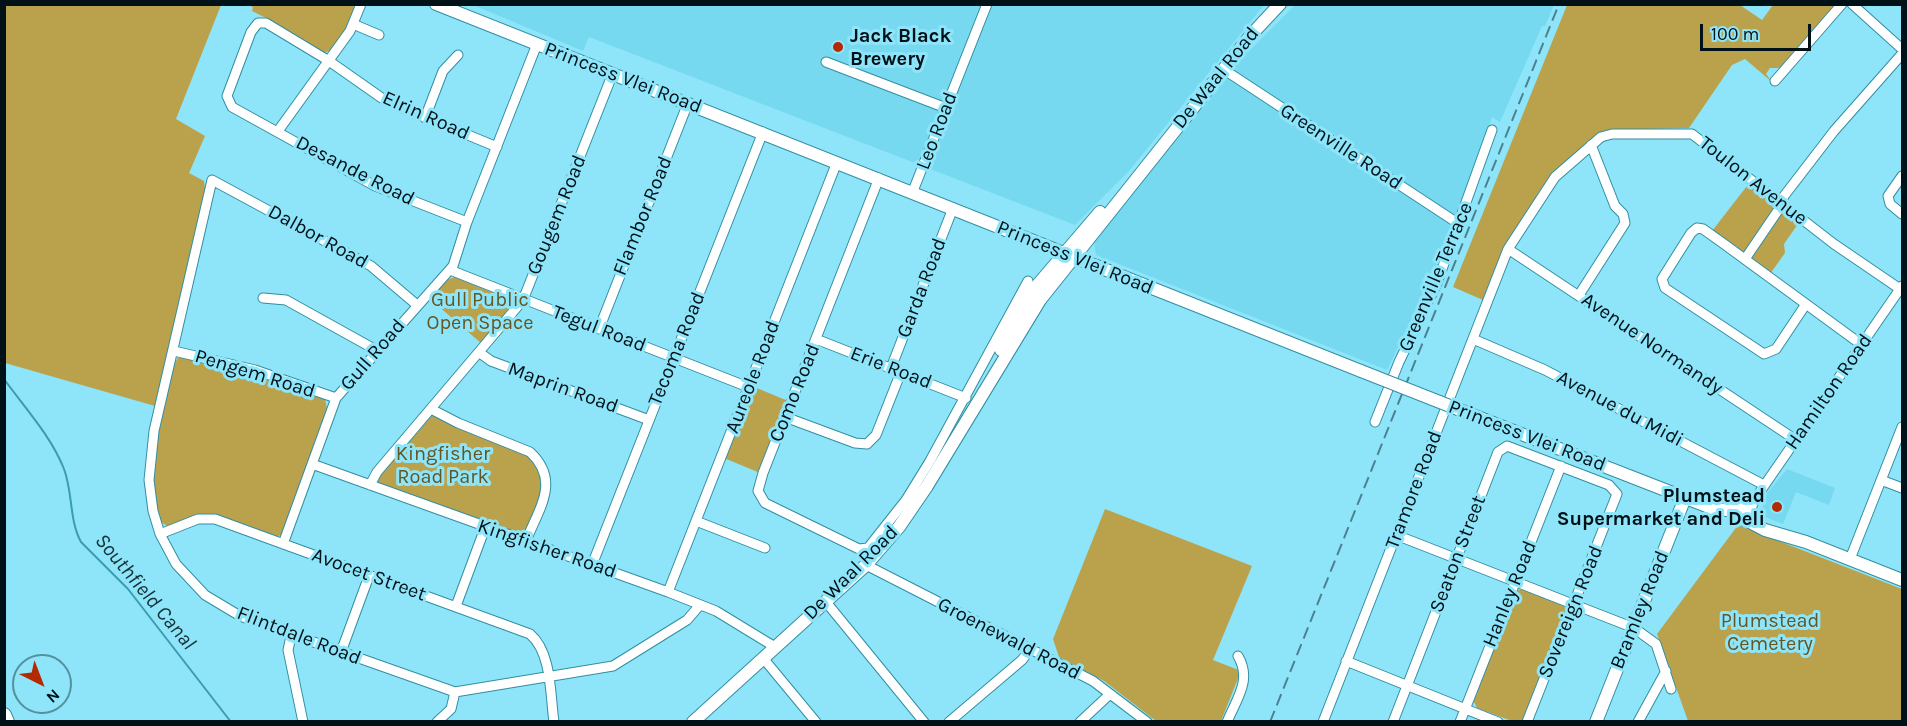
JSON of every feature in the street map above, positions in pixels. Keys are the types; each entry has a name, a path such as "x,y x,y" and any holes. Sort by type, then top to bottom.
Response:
{"main road":[{"path":"4,715 7,722"}],"street":[{"path":"278,131 329,61 353,24 361,4"},
{"name":"Princess Vlei Road","path":"436,4 913,191 1067,256 1685,498 1714,509 1745,514 1765,530 1780,533 1902,580"},
{"name":"Leo Road","path":"913,191 987,4"},
{"name":"De Waal Road","path":"701,719 763,658 866,565 914,508 972,398 1040,300 1067,256 1280,4"},
{"path":"1775,81 1842,4"},
{"path":"1852,4 1902,49"},
{"name":"Elrin Road","path":"278,131 228,102 226,96 251,32 258,24 266,23 329,61 386,101 497,147"},
{"path":"353,24 379,35"},
{"name":"Gull Road","path":"283,544 336,398 376,350 450,270 537,44"},
{"path":"1745,260 1782,203 1834,131 1902,54"},
{"path":"425,118 443,71 458,55"},
{"path":"826,62 946,108"},
{"name":"Greenville Road","path":"1223,69 1459,224"},
{"name":"Gougem Road","path":"370,485 377,472 523,300 613,73"},
{"name":"Flambor Road","path":"599,329 688,103"},
{"name":"Greenville Terrace","path":"1375,422 1399,362 1437,283 1492,130"},
{"name":"Desande Road","path":"278,131 375,186 467,222"},
{"name":"Tecoma Road","path":"592,565 763,132"},
{"name":"Toulon Avenue","path":"1591,145 1609,134 1690,133 1782,203 1901,288"},
{"path":"1579,295 1625,223 1591,145"},
{"name":"Tramore Road","path":"1323,722 1508,249 1549,185 1591,145"},
{"name":"Aureole Road","path":"668,592 837,162"},
{"path":"1902,176 1888,196 1890,204 1902,214"},
{"name":"Como Road","path":"879,178 759,486 761,500 839,540 866,550 906,500 972,398"},
{"name":"Dalbor Road","path":"212,180 371,266 417,305"},
{"name":"Flintdale Road","path":"212,180 150,456 149,480 153,511 160,534 176,564 206,595 240,616 291,636 454,692 613,666 687,620 700,605"},
{"name":"Garda Road","path":"891,368 953,207"},
{"path":"1806,304 1776,350 1764,354 1665,288 1662,282 1663,274 1691,233 1697,228 1706,231 1745,260 1806,304 1862,345"},
{"name":"Avenue Normandy","path":"1508,249 1796,440"},
{"name":"Tegul Road","path":"450,270 748,387"},
{"path":"972,398 1028,281"},
{"name":"Hamilton Road","path":"1745,514 1862,345 1898,300 1901,288"},
{"path":"263,298 286,300 376,350"},
{"name":"Erie Road","path":"816,339 972,398"},
{"name":"Avenue du Midi","path":"1473,339 1545,369 1764,485"},
{"name":"Pengem Road","path":"174,351 255,370 336,398"},
{"name":"Maprin Road","path":"480,352 491,361 649,420"},
{"path":"785,417 855,443 867,444 876,435 901,372"},
{"path":"431,409 458,423 530,452 539,460 546,470 546,491 526,541"},
{"path":"1850,559 1902,427"},
{"name":"Seaton Street","path":"1393,722 1500,449 1510,447 1561,466"},
{"name":"Kingfisher Road","path":"312,464 668,592 716,611 775,647"},
{"name":"Hanley Road","path":"1460,722 1561,466"},
{"name":"Sovereign Road","path":"1527,722 1617,494 1609,485 1561,466"},
{"path":"1881,480 1902,488"},
{"name":"Bramley Road","path":"1596,722 1685,498"},
{"name":"Avocet Street","path":"160,534 198,519 215,519 530,634 539,642 544,654 554,722"},
{"path":"696,521 765,548"},
{"path":"456,606 485,528"},
{"path":"1396,535 1514,584 1634,628 1655,642 1671,688"},
{"name":"Groenewald Road","path":"866,565 1093,681 1143,720"},
{"path":"341,652 369,576"},
{"path":"826,602 924,722"},
{"path":"291,636 288,650 303,722"},
{"path":"949,722 1023,660 1030,649"},
{"path":"1227,722 1245,678 1245,668 1238,656"},
{"path":"763,658 816,722"},
{"path":"1346,661 1498,722"},
{"path":"1638,722 1666,671"},
{"path":"437,722 451,709 454,692"},
{"path":"1080,722 1110,694"}],"shaded area":[{"path":"473,5 1264,5 1129,171 1075,225 589,37 583,51"},
{"path":"1295,5 1554,5 1545,26 1542,26 1500,122 1492,117 1468,191 1421,309 1414,314 1387,370 1096,255 1094,241 1219,81"},
{"path":"1787,469 1835,488 1829,505 1796,492 1783,524 1760,515 1767,493"}],"green space":[{"path":"4,5 221,5 176,119 205,136 189,173 204,181 205,188 155,406 5,363"},
{"path":"247,5 356,5 336,46 324,53 252,11 253,7"},
{"path":"1567,5 1740,5 1762,20 1773,5 1839,5 1782,68 1770,68 1766,74 1772,82 1745,59 1732,65 1689,128 1606,130 1591,141 1558,169 1483,300 1453,287"},
{"path":"1750,182 1776,206 1746,252 1741,252 1712,231"},
{"path":"1788,212 1800,221 1784,244 1785,253 1770,274 1751,258 1781,213"},
{"name":"Gull Public Open Space","path":"455,277 513,301 514,306 482,344 429,298 446,280"},
{"path":"185,356 243,371 325,399 327,409 281,535 276,537 216,517 169,527 159,521 153,484 155,445 174,364 178,358"},
{"path":"752,386 788,401 760,473 724,458"},
{"name":"Kingfisher Road Park","path":"431,409 530,452 547,480 526,541 370,485"},
{"path":"1105,509 1252,566 1213,660 1241,671 1221,721 1156,721 1104,681 1059,657 1053,639"},
{"name":"Plumstead Cemetery","path":"1738,525 1902,589 1902,721 1688,721 1657,634"},
{"path":"1522,589 1563,605 1567,610 1524,721 1512,721 1477,708 1473,700 1516,591"}],"waterway":[{"name":"Southfield Canal","path":"4,379 45,434 59,457 67,478 75,525 81,542 128,589 231,722"}],"railway":[{"path":"1270,722 1559,4"}],"place":[{"name":"Jack Black Brewery","path":"838,47"},
{"name":"Plumstead Supermarket and Deli","path":"1777,507"}]}
